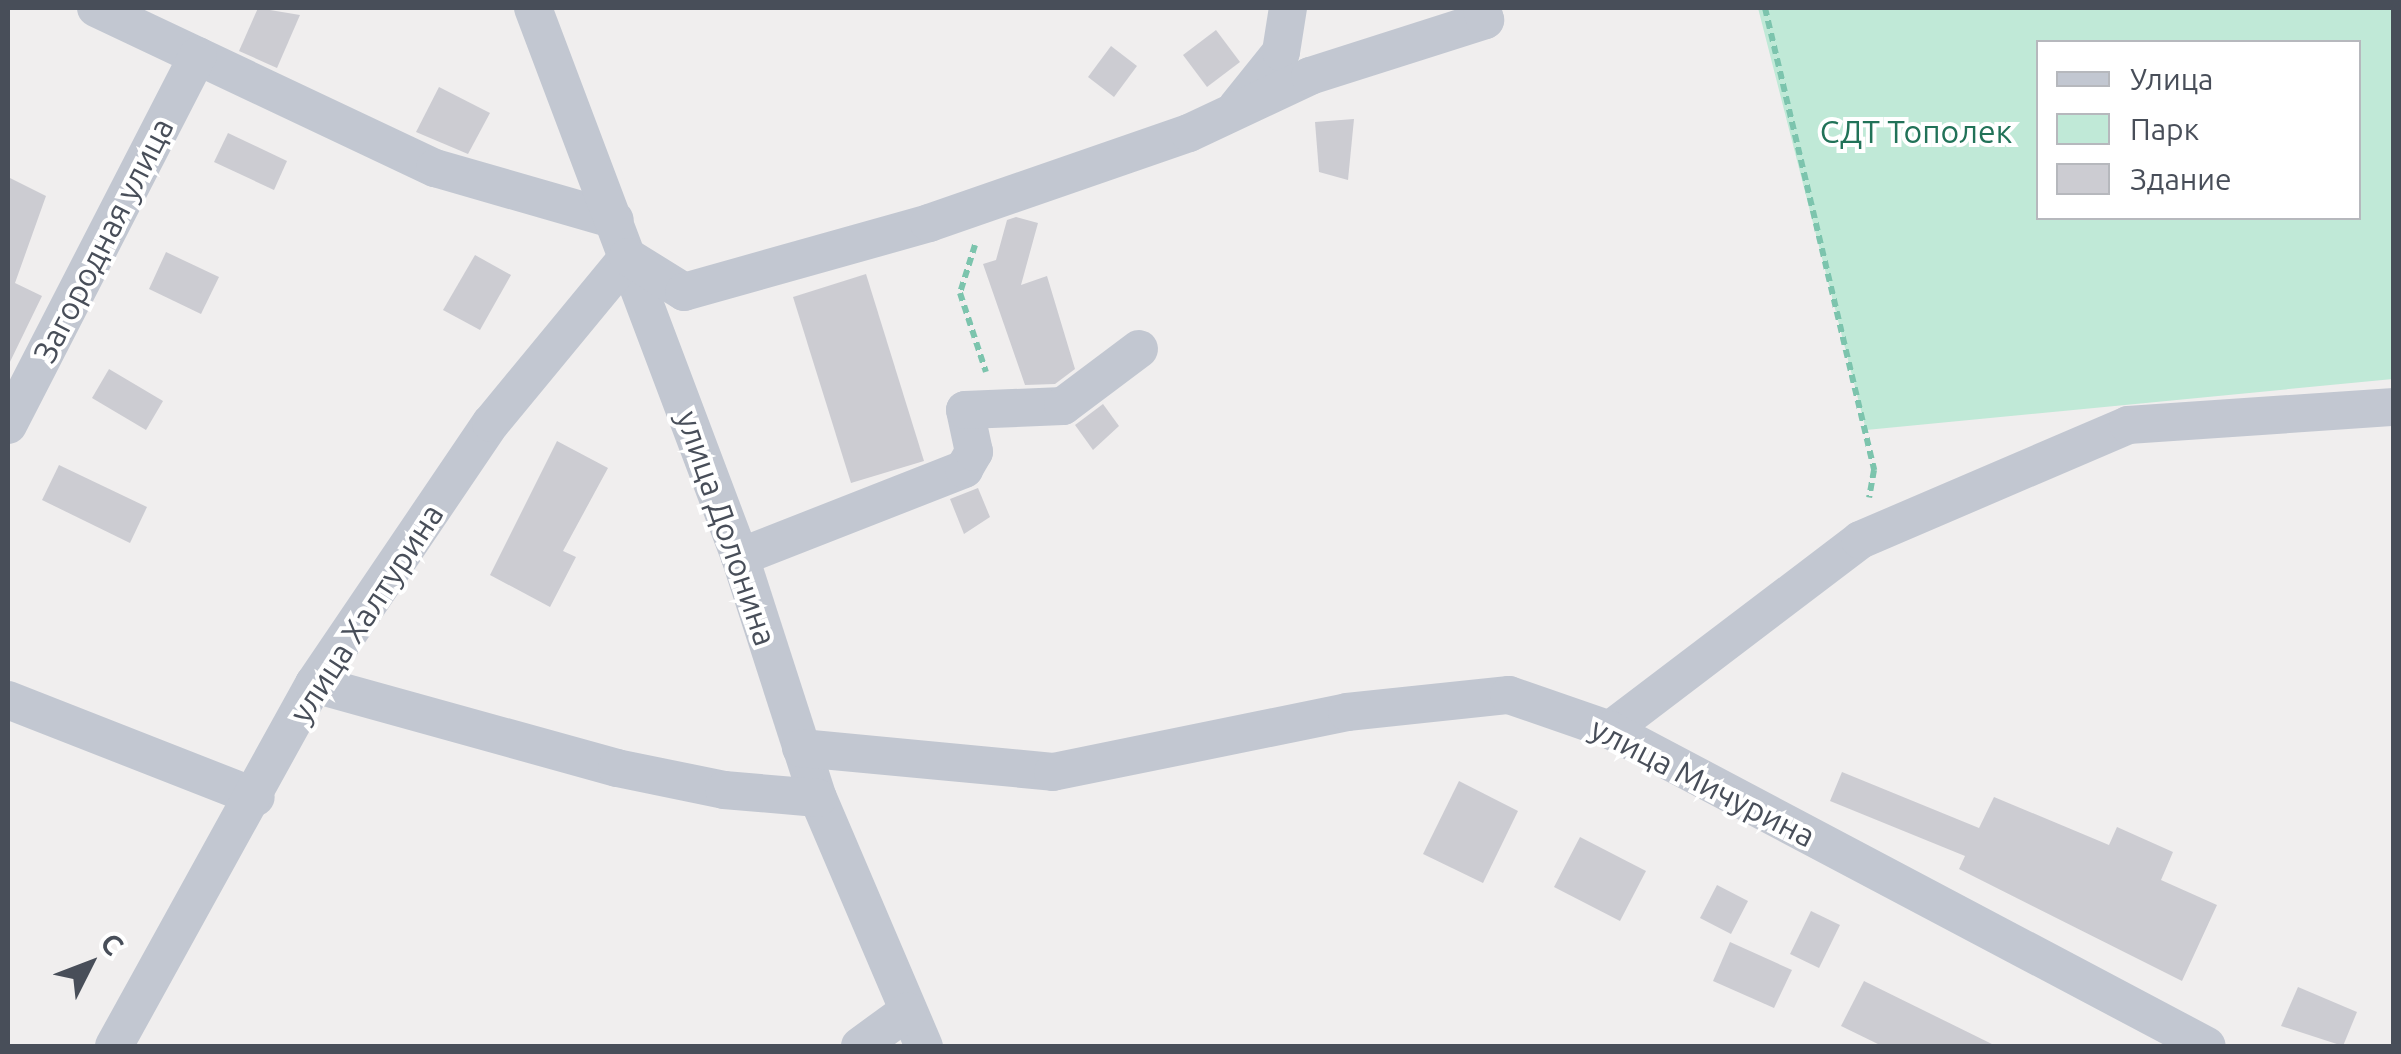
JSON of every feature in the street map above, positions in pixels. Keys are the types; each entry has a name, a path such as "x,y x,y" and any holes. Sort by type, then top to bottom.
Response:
{"street":[{"path":"96,8 434,168 615,220"},
{"name":"улица Долонина","path":"533,8 740,557 818,798 924,1046"},
{"path":"1232,112 1281,52 1288,8"},
{"path":"628,257 684,292 1002,196 1232,112 1310,76 1485,20 1482,8"},
{"name":"Загородная улица","path":"8,425 198,56"},
{"name":"улица Халтурина","path":"114,1046 256,797 314,684 492,423 628,257"},
{"path":"740,557 964,469 974,452 965,410 1064,406 1138,350"},
{"path":"1610,730 1860,540 2128,425 2394,407"},
{"path":"314,684 617,768 724,790 818,798"},
{"name":"улица Мичурина","path":"801,748 1053,772 1347,712 1508,694 1610,730 2207,1046"},
{"path":"8,700 256,797"},
{"path":"860,1046 908,1011"}],"path":[{"path":"1765,8 1874,470 1860,540"},
{"path":"998,406 960,293 983,224 1002,196"}],"green space":[{"name":"СДТ Тополек","path":"1758,8 2393,8 2393,379 1866,430"}],"building":[{"path":"258,8 300,15 277,68 239,51"},
{"path":"1216,30 1240,62 1207,87 1183,55"},
{"path":"1111,46 1137,66 1114,97 1088,77"},
{"path":"439,87 490,113 468,154 416,132"},
{"path":"1354,119 1348,180 1319,172 1315,122"},
{"path":"228,133 287,161 274,190 214,162"},
{"path":"8,177 46,196 15,283 42,296 8,366"},
{"path":"1016,217 1038,223 1021,285 1047,276 1075,369 1055,384 1025,385 983,264 996,260 1007,220"},
{"path":"166,252 219,277 201,314 149,289"},
{"path":"475,255 511,275 480,330 443,310"},
{"path":"866,274 924,461 851,483 793,297"},
{"path":"109,369 163,401 146,430 92,398"},
{"path":"1103,404 1119,426 1093,450 1075,425"},
{"path":"557,441 608,468 563,551 576,557 550,607 490,575"},
{"path":"59,465 147,507 130,543 42,500"},
{"path":"978,488 990,517 964,534 950,499"},
{"path":"1842,772 1979,828 1994,797 2109,845 2117,827 2173,852 2161,880 2217,905 2182,981 1959,869 1965,856 1830,801"},
{"path":"1459,781 1518,811 1483,883 1423,854"},
{"path":"1580,837 1646,871 1620,921 1554,887"},
{"path":"1717,885 1748,901 1731,934 1700,918"},
{"path":"1811,911 1840,925 1819,968 1790,954"},
{"path":"1730,942 1792,970 1774,1008 1713,981"},
{"path":"1864,981 1996,1046 1882,1046 1841,1026"},
{"path":"2298,987 2357,1012 2343,1046 2281,1026"}]}
